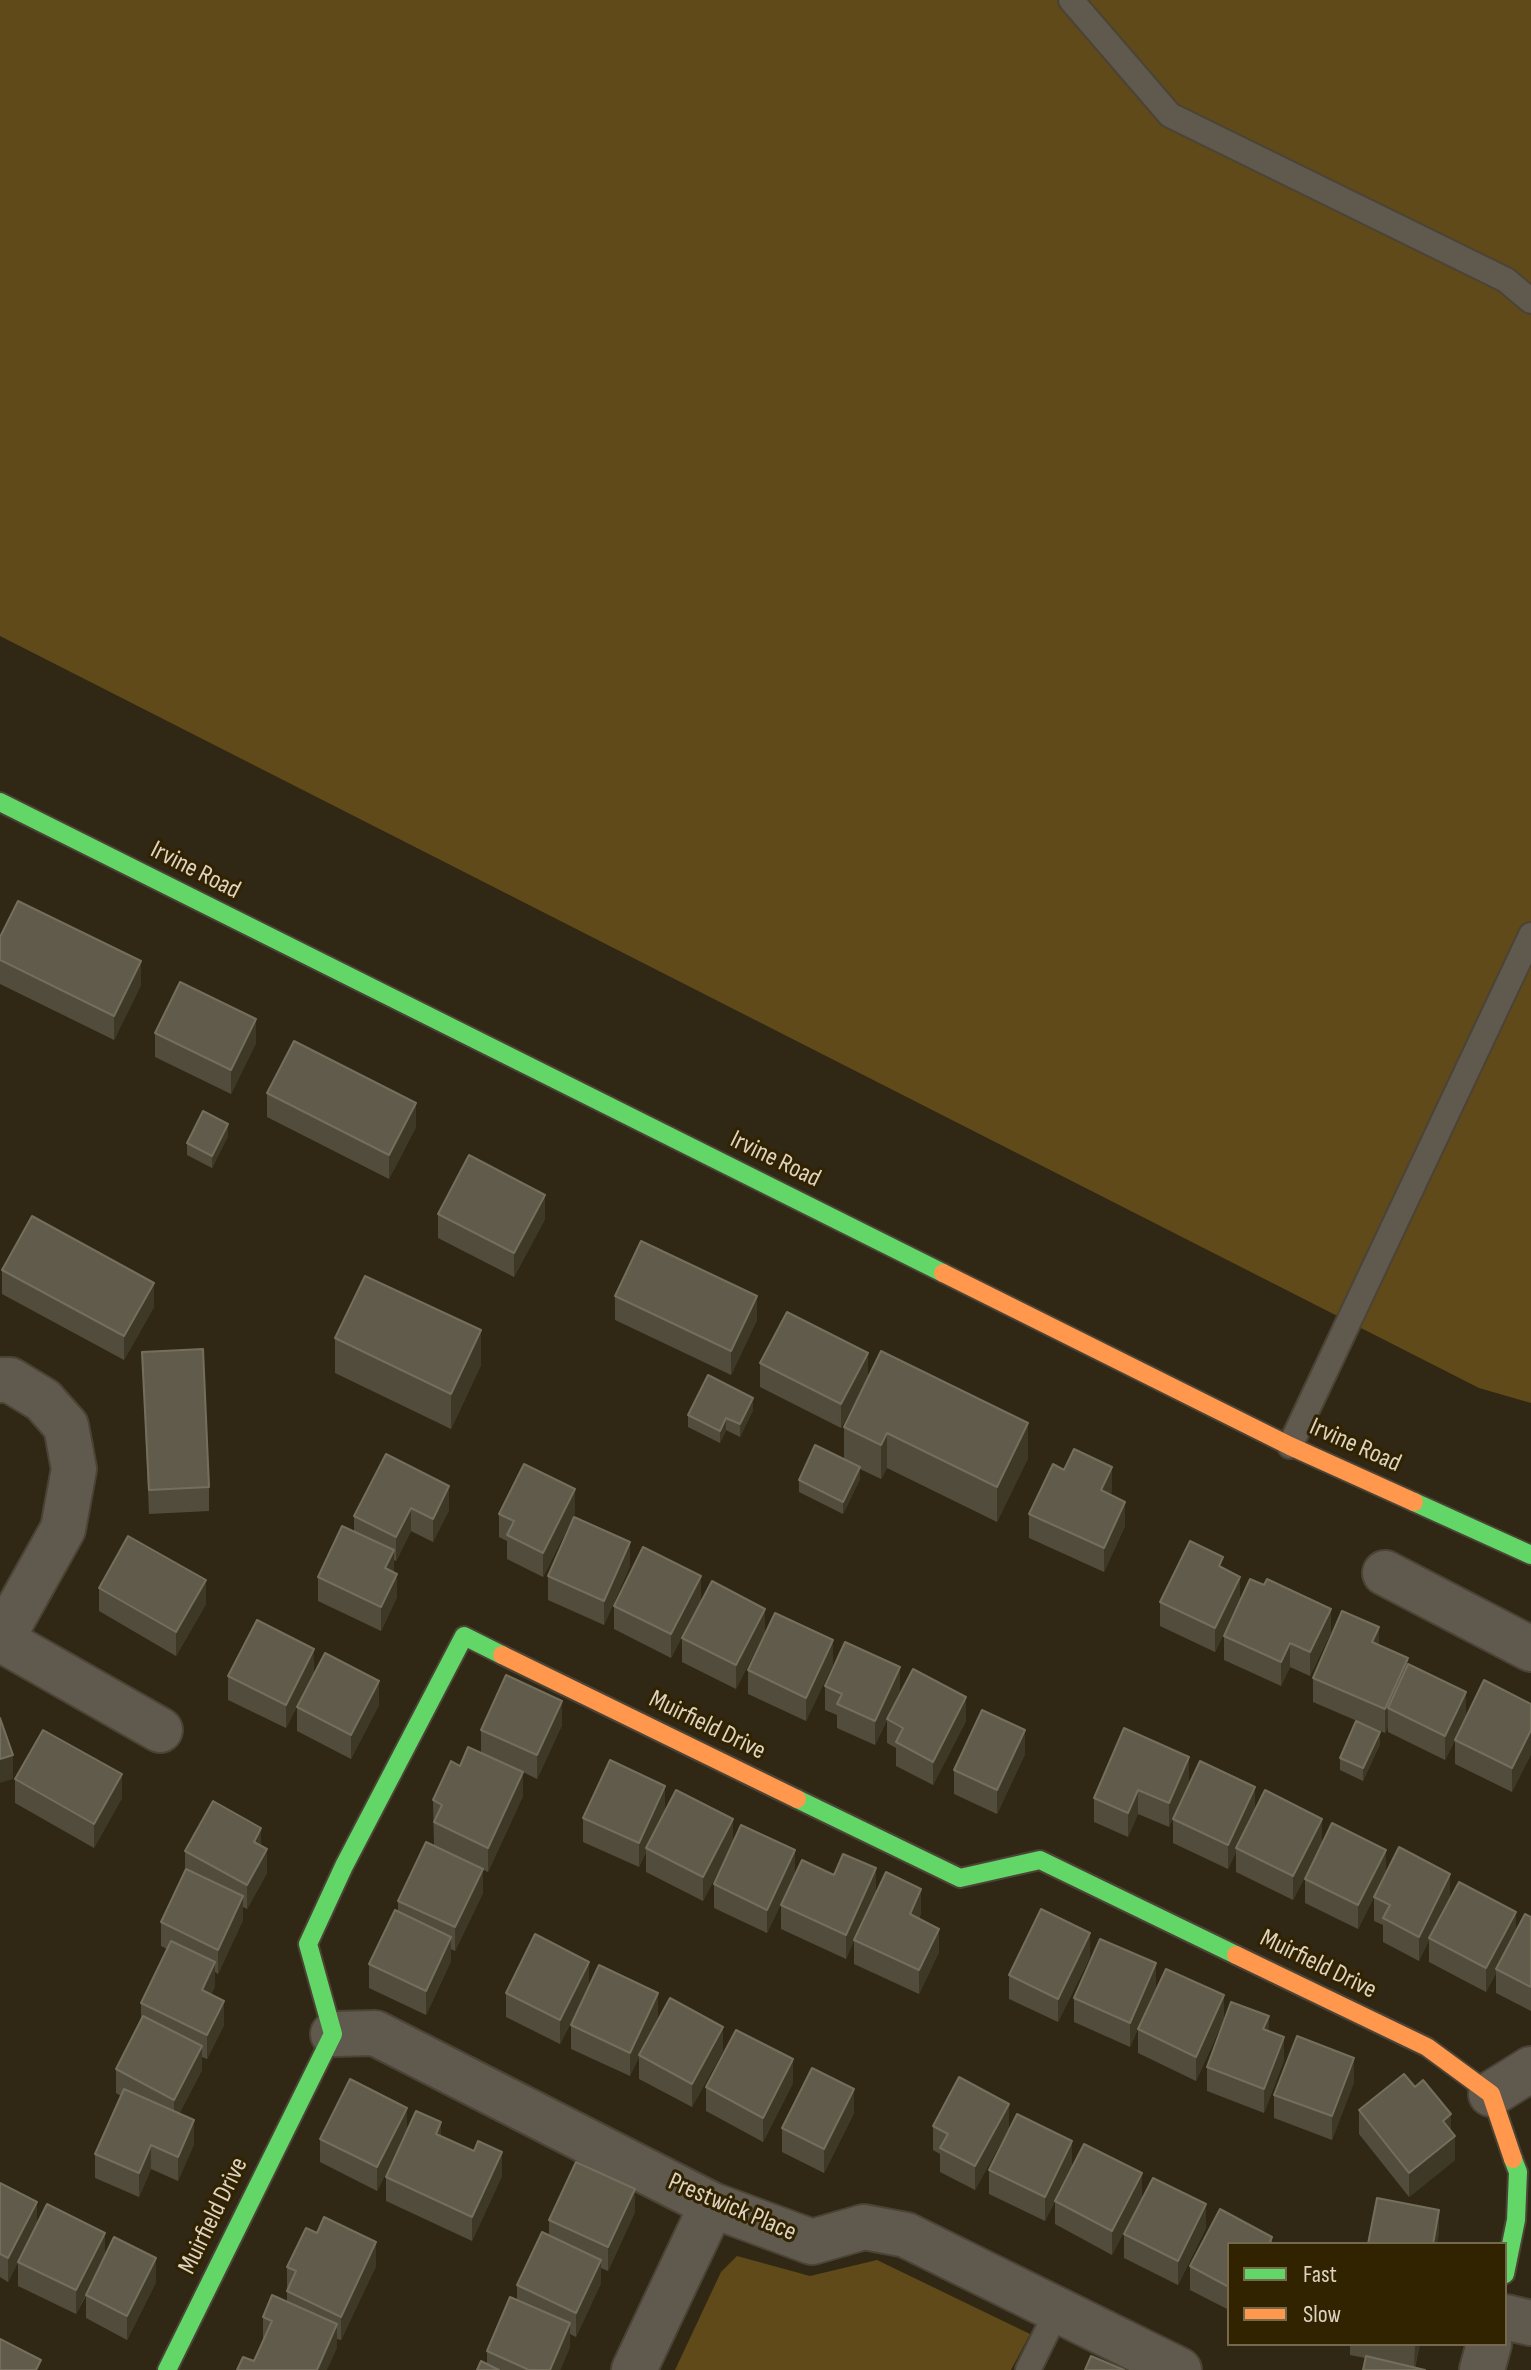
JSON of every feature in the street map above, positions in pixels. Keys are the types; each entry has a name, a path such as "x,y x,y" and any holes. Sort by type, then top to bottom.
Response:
{"street":[{"name":"Irvine Road","path":"0,802 1290,1446 1531,1555"},
{"path":"0,1380 10,1380 43,1400 66,1426 74,1469 63,1529 0,1640 160,1730"},
{"path":"1385,1573 1531,1649"},
{"name":"Muirfield Drive","path":"167,2370 333,2034 308,1944 344,1866 464,1636 960,1878 1040,1860 1427,2047 1491,2094"},
{"name":"Prestwick Place","path":"333,2034 375,2033 712,2205 812,2242 864,2227 906,2235 1179,2370"},
{"path":"1507,2264 1516,2220 1518,2172 1491,2094 1531,2069"},
{"path":"634,2370 712,2205"},
{"path":"1507,2317 1531,2323"},
{"path":"1482,2370 1488,2346"}],"lane":[{"path":"1071,0 1170,115 1506,280 1531,301"},
{"path":"1290,1446 1531,935"},
{"path":"1028,2370 1057,2311"}],"shaded area":[{"path":"0,0 1531,0 1531,1403 1479,1388 0,636"},
{"path":"737,2256 810,2276 877,2260 1030,2334 1011,2370 675,2370 721,2272"}],"building":[{"path":"18,901 141,961 114,1016 0,960 0,937"},
{"path":"180,982 256,1019 231,1070 155,1033"},
{"path":"294,1041 416,1103 389,1155 267,1093"},
{"path":"203,1111 228,1124 212,1156 187,1143"},
{"path":"469,1155 545,1195 514,1253 438,1214"},
{"path":"32,1216 154,1283 124,1336 2,1270"},
{"path":"641,1241 757,1296 731,1351 615,1296"},
{"path":"365,1276 481,1330 451,1394 335,1338"},
{"path":"787,1312 868,1353 841,1404 760,1363"},
{"path":"203,1349 209,1487 149,1490 142,1352"},
{"path":"881,1351 1028,1423 997,1487 887,1433 881,1445 844,1427"},
{"path":"708,1375 753,1398 740,1424 726,1418 720,1431 688,1415"},
{"path":"815,1445 860,1467 843,1502 799,1480"},
{"path":"1074,1449 1112,1467 1101,1490 1125,1502 1104,1548 1029,1514 1053,1464 1064,1470"},
{"path":"386,1454 449,1486 433,1519 411,1508 396,1537 354,1516"},
{"path":"524,1464 575,1489 543,1553 507,1535 514,1521 499,1514"},
{"path":"574,1517 630,1542 604,1601 548,1576"},
{"path":"342,1526 394,1550 385,1568 397,1574 381,1607 318,1577"},
{"path":"128,1536 206,1580 176,1632 99,1588"},
{"path":"1190,1541 1223,1557 1219,1566 1240,1577 1215,1628 1160,1602"},
{"path":"643,1547 701,1576 671,1634 614,1606"},
{"path":"1250,1579 1264,1585 1267,1579 1331,1609 1310,1652 1290,1643 1281,1662 1224,1636"},
{"path":"712,1581 765,1609 736,1665 682,1638"},
{"path":"1342,1611 1379,1627 1372,1642 1408,1658 1385,1709 1313,1678"},
{"path":"775,1613 833,1640 806,1698 748,1670"},
{"path":"257,1620 314,1649 286,1705 228,1676"},
{"path":"845,1642 900,1667 875,1721 837,1704 842,1694 825,1686"},
{"path":"325,1653 379,1681 351,1735 297,1707"},
{"path":"1408,1664 1466,1692 1445,1736 1388,1708"},
{"path":"913,1669 966,1697 933,1762 896,1742 903,1728 887,1719"},
{"path":"506,1675 562,1701 537,1755 481,1730"},
{"path":"1484,1680 1531,1704 1531,1730 1512,1768 1455,1740"},
{"path":"982,1710 1025,1730 997,1790 954,1770"},
{"path":"0,1718 13,1755 0,1759"},
{"path":"1356,1721 1380,1732 1363,1768 1340,1758"},
{"path":"1124,1728 1189,1757 1169,1803 1138,1790 1128,1813 1094,1798"},
{"path":"43,1730 122,1774 94,1824 15,1779"},
{"path":"468,1747 523,1772 488,1848 434,1822 442,1805 433,1800 451,1761 460,1766"},
{"path":"610,1760 665,1786 639,1843 583,1818"},
{"path":"1200,1761 1255,1787 1228,1845 1173,1819"},
{"path":"676,1790 733,1819 703,1877 646,1848"},
{"path":"1265,1790 1322,1819 1293,1876 1236,1848"},
{"path":"213,1801 261,1828 254,1842 267,1849 247,1885 185,1851"},
{"path":"1332,1823 1386,1850 1358,1905 1305,1879"},
{"path":"741,1825 795,1850 767,1910 714,1884"},
{"path":"426,1842 483,1869 455,1927 398,1901"},
{"path":"1399,1847 1450,1874 1419,1937 1383,1918 1390,1905 1374,1897"},
{"path":"843,1854 876,1868 846,1935 781,1905 802,1860 834,1875"},
{"path":"186,1869 243,1896 218,1950 161,1922"},
{"path":"886,1872 921,1889 910,1914 939,1929 919,1970 854,1940"},
{"path":"1459,1882 1516,1912 1486,1968 1429,1938"},
{"path":"1041,1909 1090,1933 1058,1999 1009,1975"},
{"path":"395,1910 451,1937 426,1991 369,1964"},
{"path":"1525,1914 1531,1917 1531,1987 1496,1969"},
{"path":"535,1934 589,1962 560,2020 506,1993"},
{"path":"1100,1939 1156,1963 1130,2023 1074,1998"},
{"path":"171,1941 215,1962 202,1990 224,2001 207,2035 141,2003"},
{"path":"599,1965 658,1993 630,2053 571,2025"},
{"path":"1166,1969 1224,1995 1196,2057 1138,2029"},
{"path":"670,1998 723,2027 692,2084 639,2055"},
{"path":"1231,2002 1269,2016 1263,2029 1284,2037 1264,2089 1207,2067"},
{"path":"143,2016 202,2046 174,2100 116,2069"},
{"path":"736,2030 793,2059 763,2118 706,2087"},
{"path":"1297,2036 1354,2058 1332,2116 1274,2095"},
{"path":"812,2068 854,2089 824,2149 782,2128"},
{"path":"1404,2074 1415,2087 1423,2080 1451,2114 1443,2121 1455,2136 1409,2173 1359,2110"},
{"path":"959,2077 1009,2104 975,2166 940,2148 948,2134 933,2126"},
{"path":"350,2079 407,2108 377,2167 320,2139"},
{"path":"124,2089 194,2120 178,2157 151,2145 139,2173 95,2154"},
{"path":"416,2111 441,2122 436,2134 474,2151 478,2141 502,2152 472,2217 386,2177"},
{"path":"1017,2114 1072,2141 1045,2197 989,2170"},
{"path":"1084,2144 1142,2173 1112,2231 1055,2201"},
{"path":"576,2162 635,2189 608,2247 549,2220"},
{"path":"1153,2178 1206,2204 1178,2261 1124,2234"},
{"path":"0,2183 37,2202 8,2258 0,2254"},
{"path":"1377,2198 1439,2210 1433,2242 1368,2242"},
{"path":"47,2204 105,2233 76,2290 18,2262"},
{"path":"1220,2209 1272,2237 1270,2242 1227,2242 1227,2286 1190,2266"},
{"path":"324,2217 376,2242 341,2317 287,2291 296,2271 287,2267 306,2228 317,2233"},
{"path":"542,2232 601,2260 576,2313 517,2285"},
{"path":"114,2237 156,2258 127,2316 86,2295"},
{"path":"272,2295 337,2324 317,2370 237,2370 243,2357 254,2361 272,2321 263,2317"},
{"path":"510,2297 570,2323 550,2370 529,2370 487,2351"},
{"path":"0,2339 41,2360 36,2370 0,2370"},
{"path":"1091,2356 1124,2370 1085,2370"},
{"path":"1366,2356 1425,2370 1363,2370"},
{"path":"481,2361 499,2370 477,2370"}],"traffic: fast":[{"path":"0,802 943,1273"},
{"path":"1414,1502 1531,1555"},
{"path":"167,2370 333,2034 308,1944 344,1866 464,1636 502,1655"},
{"path":"797,1799 960,1878 1040,1860 1236,1955"},
{"path":"1507,2264 1516,2220 1518,2172 1513,2159"}],"traffic: slow":[{"path":"943,1273 1290,1446 1414,1502"},
{"path":"502,1655 797,1799"},
{"path":"1236,1955 1427,2047 1491,2094 1513,2159"}]}
